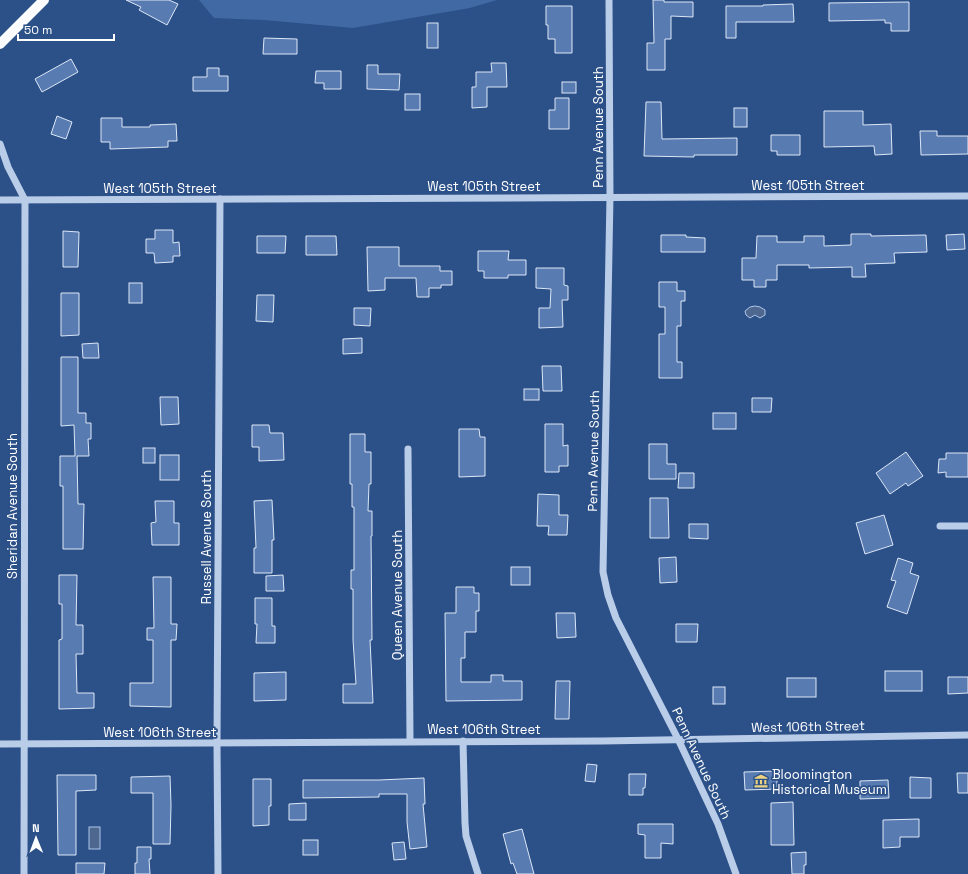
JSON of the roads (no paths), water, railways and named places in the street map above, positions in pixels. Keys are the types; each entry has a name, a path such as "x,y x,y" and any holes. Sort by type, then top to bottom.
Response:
{"main road":[{"path":"0,44 44,0"}],"street":[{"name":"Penn Avenue South","path":"610,0 610,198 603,572 608,595 616,618 678,739 718,824 736,874"},
{"name":"Sheridan Avenue South","path":"0,144 8,167 25,200 24,874"},
{"name":"West 105th Street","path":"0,200 968,196"},
{"name":"Russell Avenue South","path":"218,874 217,743 220,199"},
{"name":"Queen Avenue South","path":"408,449 410,742"},
{"path":"940,526 968,526"},
{"name":"West 106th Street","path":"0,744 410,742 968,735"},
{"path":"463,741 465,830 478,874"}],"place":[{"name":"Bloomington Historical Museum","path":"761,781"}]}
